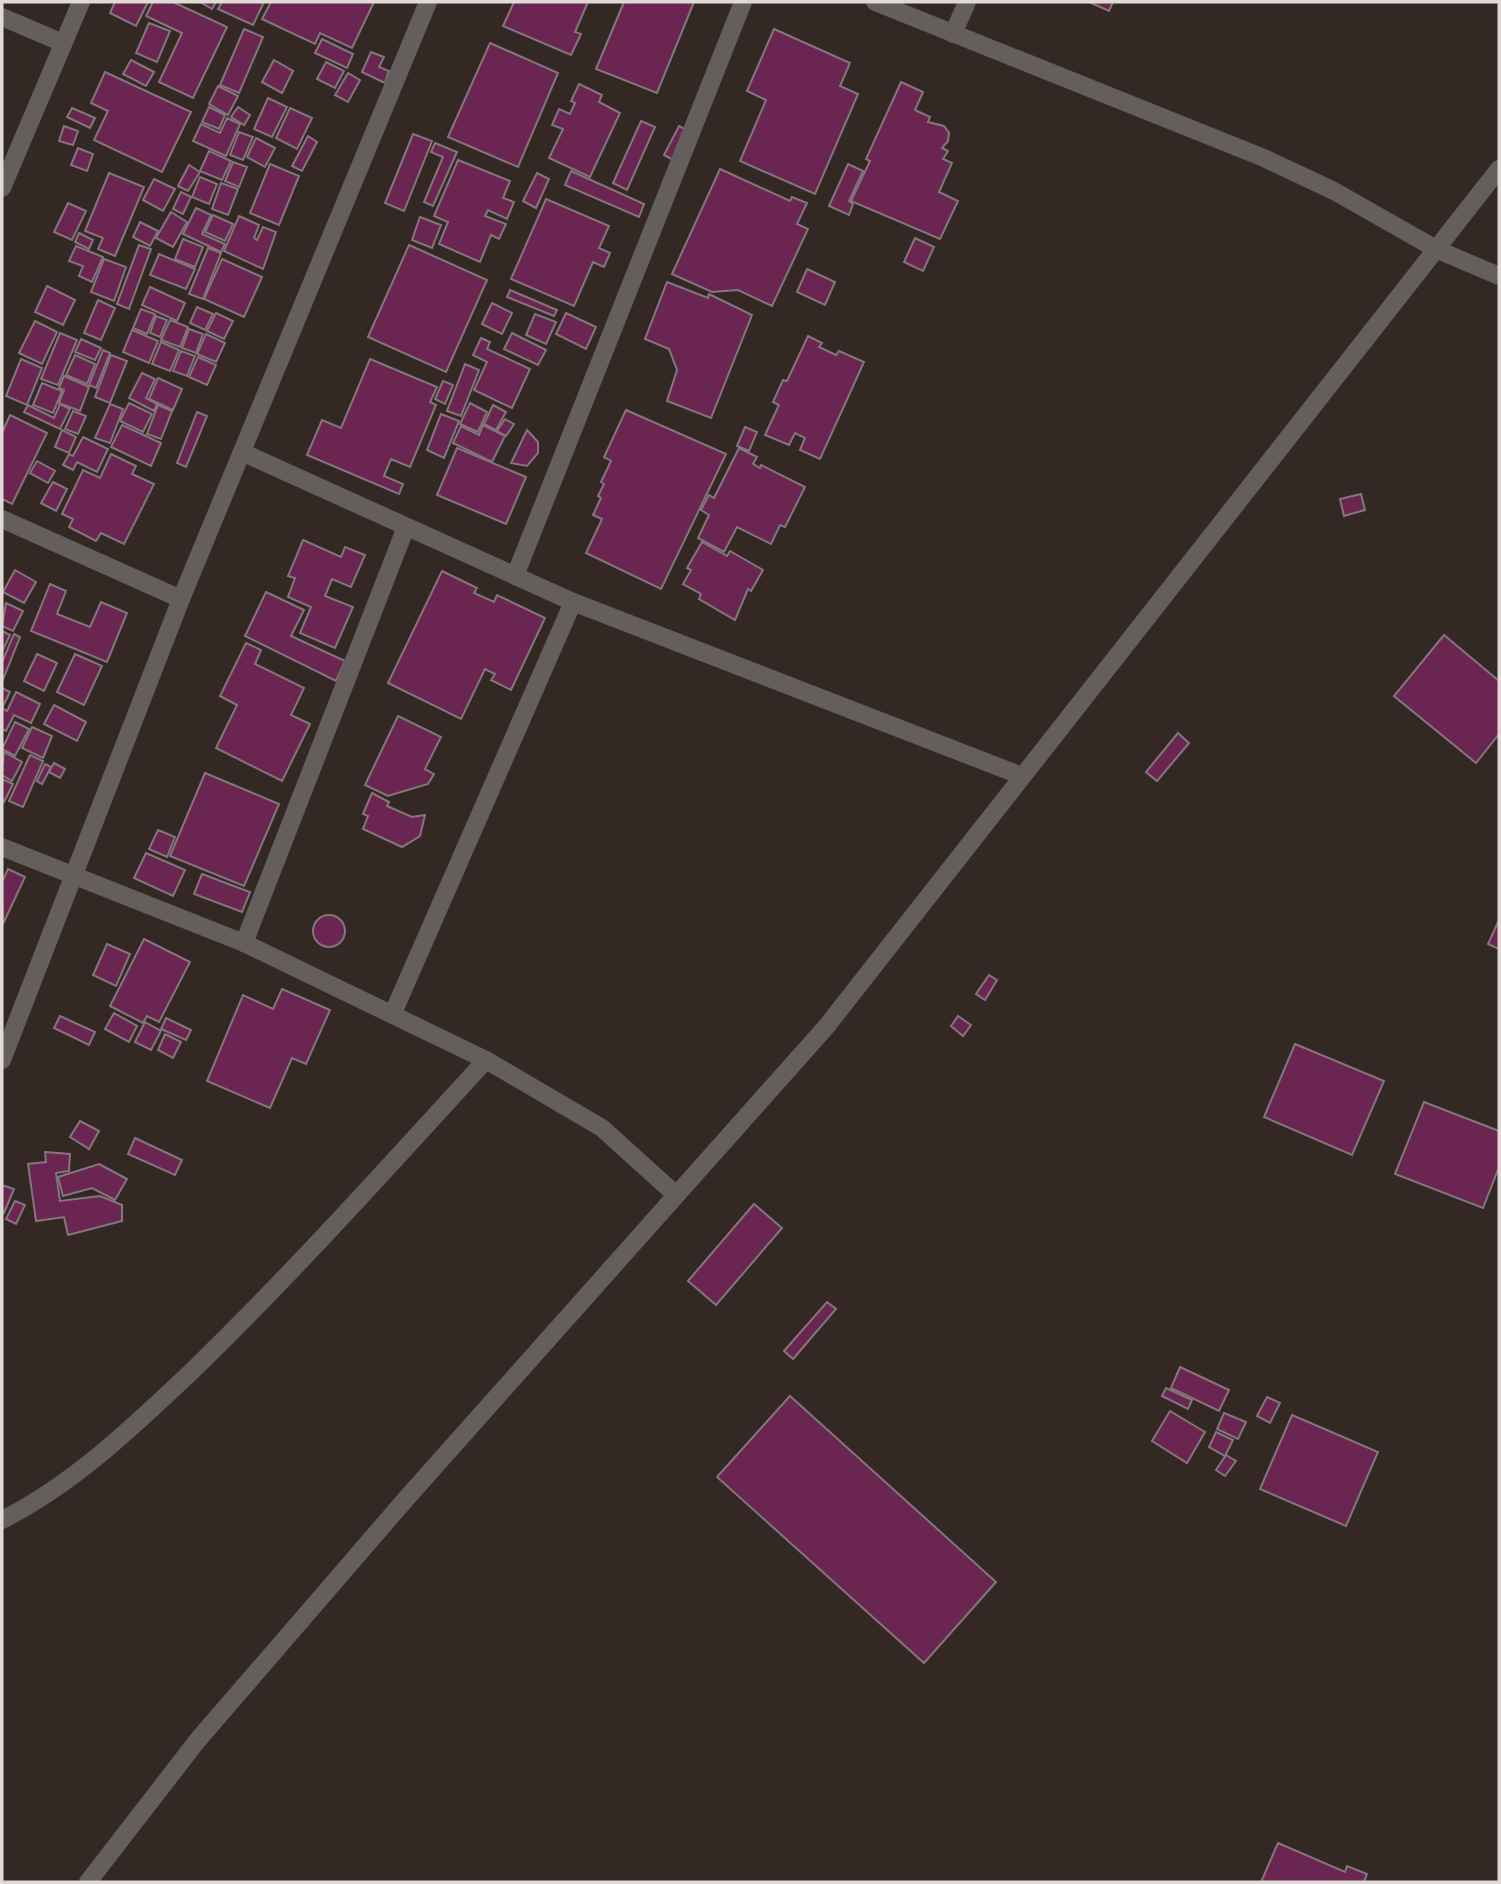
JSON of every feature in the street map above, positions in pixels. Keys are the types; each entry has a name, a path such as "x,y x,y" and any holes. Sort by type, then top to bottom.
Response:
{"street":[{"path":"2,188 81,2"},
{"path":"2,1060 181,599 244,453 428,2"},
{"path":"515,576 743,2"},
{"path":"875,2 1264,158 1334,191 1438,250 1499,276"},
{"path":"954,34 967,2"},
{"path":"2,17 63,43"},
{"path":"88,1882 197,1741 675,1195 826,1027 1499,169"},
{"path":"244,453 573,602 1022,776"},
{"path":"2,519 181,599"},
{"path":"244,943 406,527"},
{"path":"393,1013 573,602"},
{"path":"2,847 244,943 486,1060 602,1128 675,1195"},
{"path":"2,1520 40,1501 151,1410 260,1306 486,1060"}],"building":[{"path":"115,2 148,2 136,26 110,13"},
{"path":"153,2 173,2 227,27 193,98 159,82 182,33 146,16"},
{"path":"200,2 216,2 212,9"},
{"path":"222,2 264,2 253,25 218,9"},
{"path":"271,2 374,2 352,48 320,33 315,44 262,19"},
{"path":"514,2 588,2 575,32 581,34 571,55 503,26"},
{"path":"624,2 694,2 657,93 596,69"},
{"path":"1089,2 1113,2 1109,11"},
{"path":"149,23 170,31 157,62 136,53"},
{"path":"244,29 263,37 239,93 220,85"},
{"path":"774,29 850,63 840,86 858,94 815,194 740,161 766,100 747,91"},
{"path":"322,39 353,54 347,68 315,53"},
{"path":"490,43 558,73 518,167 448,137"},
{"path":"371,52 384,57 379,67 389,71 385,83 362,72"},
{"path":"131,60 154,72 146,86 123,74"},
{"path":"274,60 293,71 282,93 262,82"},
{"path":"326,62 344,71 335,88 317,79"},
{"path":"105,72 191,112 162,172 94,140 108,111 91,103"},
{"path":"348,73 360,80 348,102 335,95"},
{"path":"901,82 923,92 915,110 930,117 928,122 944,126 949,133 948,141 942,148 948,151 943,159 952,163 939,192 958,201 940,239 851,201 870,161 866,159"},
{"path":"579,84 602,95 599,102 620,113 590,177 549,158 563,129 552,125 559,109 570,114 575,103 571,101"},
{"path":"218,86 238,96 228,115 209,104"},
{"path":"268,98 287,107 272,137 254,129"},
{"path":"209,107 225,115 219,129 202,122"},
{"path":"238,107 250,115 244,125 231,117"},
{"path":"72,108 95,118 90,128 67,117"},
{"path":"290,108 312,118 297,149 276,138"},
{"path":"227,118 240,124 226,156 193,141 201,124 220,133"},
{"path":"641,121 655,127 627,190 613,183"},
{"path":"64,126 78,131 73,145 59,141"},
{"path":"679,126 690,132 675,161 664,155"},
{"path":"239,132 253,137 243,160 230,155"},
{"path":"413,134 432,141 404,211 385,203"},
{"path":"308,136 317,142 302,171 292,166"},
{"path":"256,138 275,148 265,167 247,157"},
{"path":"435,143 457,152 433,206 424,202 443,157 431,152"},
{"path":"78,148 93,154 87,171 71,165"},
{"path":"209,151 231,161 222,180 200,171"},
{"path":"458,160 510,181 503,198 514,202 507,219 488,210 485,216 506,224 499,239 491,235 480,262 439,244 448,222 434,216"},
{"path":"233,162 247,167 239,187 225,181"},
{"path":"270,164 299,176 279,225 250,213"},
{"path":"848,164 863,171 849,201 853,204 849,215 829,206"},
{"path":"189,165 200,172 188,191 178,186"},
{"path":"720,169 790,201 792,197 807,203 797,224 808,229 772,306 738,290 712,292 672,274"},
{"path":"571,171 644,204 639,217 565,185"},
{"path":"109,173 144,187 115,256 98,249 103,238 85,231"},
{"path":"537,173 549,179 536,208 523,201"},
{"path":"200,177 217,184 209,204 192,197"},
{"path":"154,179 175,189 163,211 143,200"},
{"path":"221,183 238,189 228,215 212,209"},
{"path":"181,192 191,197 183,214 173,209"},
{"path":"546,199 609,226 599,248 610,253 604,267 593,262 574,306 511,279"},
{"path":"68,203 86,211 72,240 54,232"},
{"path":"196,208 211,215 202,234 225,244 221,252 183,234"},
{"path":"171,212 187,222 173,247 156,238"},
{"path":"213,215 233,224 225,241 205,232"},
{"path":"239,216 259,225 254,238 257,240 263,227 276,232 263,269 224,251"},
{"path":"420,217 441,225 432,248 412,240"},
{"path":"140,222 158,231 150,246 133,237"},
{"path":"79,233 93,240 89,249 75,242"},
{"path":"915,238 934,247 923,271 904,262"},
{"path":"183,239 203,247 195,267 175,259"},
{"path":"139,245 151,249 129,309 117,304"},
{"path":"409,245 487,280 446,372 368,337"},
{"path":"76,246 103,257 92,282 79,276 83,266 69,261"},
{"path":"208,248 221,253 203,299 189,294"},
{"path":"159,254 195,269 186,289 150,275"},
{"path":"104,259 126,267 114,301 91,292"},
{"path":"222,259 262,277 244,317 204,299"},
{"path":"807,269 835,282 825,305 797,292"},
{"path":"667,282 708,298 709,294 752,315 711,418 667,401 677,370 669,349 645,339"},
{"path":"47,286 75,300 63,325 35,312"},
{"path":"150,287 185,303 177,321 142,305"},
{"path":"510,290 557,310 554,316 507,297"},
{"path":"98,300 115,308 101,340 84,333"},
{"path":"492,303 512,313 502,334 482,324"},
{"path":"197,307 213,314 205,330 190,323"},
{"path":"141,309 155,314 147,334 133,328"},
{"path":"216,313 233,321 224,339 207,331"},
{"path":"566,313 596,327 586,349 556,334"},
{"path":"535,314 556,322 546,344 526,335"},
{"path":"156,316 167,320 160,337 150,333"},
{"path":"170,320 188,327 180,347 161,340"},
{"path":"35,321 57,332 42,364 19,353"},
{"path":"189,329 203,334 196,353 182,348"},
{"path":"132,330 158,341 149,363 123,352"},
{"path":"60,333 77,340 58,385 41,379"},
{"path":"512,333 546,350 538,365 504,349"},
{"path":"206,334 225,343 216,362 197,354"},
{"path":"808,336 822,343 819,347 836,355 839,351 864,362 820,459 800,450 805,438 795,433 789,445 765,435 779,405 773,402 783,380 787,381"},
{"path":"481,338 490,342 487,349 530,369 512,408 474,390 487,362 473,355"},
{"path":"81,339 101,348 95,360 75,352"},
{"path":"161,342 179,350 170,371 152,364"},
{"path":"103,350 110,353 96,388 89,385"},
{"path":"181,351 195,356 187,376 173,371"},
{"path":"75,355 95,364 87,384 66,375"},
{"path":"111,355 127,361 110,403 95,397"},
{"path":"198,357 216,365 207,385 189,377"},
{"path":"21,359 42,368 27,405 6,396"},
{"path":"370,359 437,387 430,402 436,405 410,467 391,459 384,476 403,484 399,494 307,455 322,420 341,428"},
{"path":"465,364 479,370 461,416 447,411"},
{"path":"142,373 155,379 146,398 157,404 154,411 129,398"},
{"path":"64,376 89,387 80,411 59,403 64,390 59,388"},
{"path":"158,378 182,389 173,410 149,399"},
{"path":"443,381 453,385 445,404 435,399"},
{"path":"42,383 62,391 53,413 33,405"},
{"path":"129,403 152,414 143,432 120,421"},
{"path":"470,403 487,412 478,432 460,424"},
{"path":"60,404 70,409 60,429 24,412 28,405 54,418"},
{"path":"110,404 123,409 110,443 95,438"},
{"path":"158,405 172,411 161,439 147,434"},
{"path":"493,405 506,412 496,430 484,424"},
{"path":"626,410 726,454 661,589 586,553 602,519 593,515 601,498 598,496 604,484 601,482 611,461 604,457"},
{"path":"73,411 86,416 78,434 65,429"},
{"path":"197,412 207,416 186,467 177,463"},
{"path":"441,414 459,421 444,458 427,450"},
{"path":"10,415 47,433 12,504 2,499 2,433"},
{"path":"505,419 514,424 506,436 497,431"},
{"path":"122,425 161,443 151,466 111,447"},
{"path":"483,425 505,436 492,462 453,443 461,426 479,435"},
{"path":"745,427 757,432 749,451 737,446"},
{"path":"62,430 76,437 69,453 55,447"},
{"path":"527,430 538,442 538,453 527,466 511,463"},
{"path":"83,437 108,449 97,472 77,462 73,470 63,465 69,454 73,456"},
{"path":"457,448 526,477 506,524 437,495"},
{"path":"739,448 757,457 753,464 760,468 761,465 805,487 785,527 780,525 771,544 737,527 724,552 698,538 709,515 701,510 709,495 714,498"},
{"path":"111,454 136,466 132,474 154,484 124,544 101,533 96,541 69,527 73,519 62,514 83,470 100,478"},
{"path":"37,461 55,471 48,483 30,473"},
{"path":"53,482 67,489 56,511 41,503"},
{"path":"1361,494 1365,510 1344,516 1340,499"},
{"path":"303,540 341,557 345,547 365,555 351,587 332,579 325,596 353,607 335,648 300,633 311,607 288,597 295,578 288,576"},
{"path":"702,542 727,556 730,551 763,570 751,591 748,589 735,620 699,599 701,594 683,584 691,570 687,568"},
{"path":"15,570 36,582 24,603 3,592"},
{"path":"442,571 477,588 474,593 494,602 497,595 545,618 511,690 491,680 495,674 485,669 461,719 388,683"},
{"path":"50,584 66,591 57,614 90,627 101,602 127,613 107,662 31,631"},
{"path":"266,592 304,610 291,636 345,661 336,681 245,636"},
{"path":"6,603 23,611 13,631 2,626"},
{"path":"2,631 10,635 2,652"},
{"path":"14,634 20,637 2,682 2,662"},
{"path":"1444,635 1499,681 1499,734 1476,763 1394,696"},
{"path":"246,643 261,650 255,664 304,688 291,715 310,724 282,781 216,748 237,705 220,696"},
{"path":"37,654 57,663 44,691 24,681"},
{"path":"75,654 102,666 84,705 57,692"},
{"path":"2,688 10,692 2,708"},
{"path":"16,692 40,704 31,723 14,715 6,731 2,729 2,708 7,711"},
{"path":"54,705 86,722 77,741 44,724"},
{"path":"398,716 441,737 425,769 434,774 428,784 388,796 365,785"},
{"path":"15,722 29,729 15,756 2,749"},
{"path":"32,727 52,736 43,758 22,748"},
{"path":"1178,733 1189,743 1157,781 1146,772"},
{"path":"4,752 22,762 12,781 2,775"},
{"path":"30,755 43,761 23,807 9,801"},
{"path":"54,763 65,769 60,778 49,772"},
{"path":"45,764 51,767 42,784 37,781"},
{"path":"205,773 279,804 244,886 170,856"},
{"path":"2,779 13,784 4,802 2,801"},
{"path":"372,793 389,802 387,806 412,817 425,815 420,836 402,847 363,829 368,816 363,814"},
{"path":"158,830 175,837 167,857 149,849"},
{"path":"146,853 185,870 173,896 134,878"},
{"path":"8,869 25,877 3,924 2,882"},
{"path":"202,874 250,892 242,912 194,894"},
{"path":"329,915 341,919 345,931 341,943 329,947 317,943 313,931 317,919"},
{"path":"1499,920 1499,949 1488,944"},
{"path":"144,939 190,962 159,1022 147,1016 143,1023 110,1006"},
{"path":"107,944 130,954 116,986 93,975"},
{"path":"989,975 997,980 985,1000 976,994"},
{"path":"282,989 330,1010 306,1064 292,1058 270,1108 207,1081 243,995 273,1009"},
{"path":"114,1013 137,1026 129,1042 105,1029"},
{"path":"60,1016 95,1032 89,1045 54,1028"},
{"path":"958,1016 971,1025 963,1036 951,1026"},
{"path":"166,1018 191,1030 186,1040 161,1029"},
{"path":"145,1022 161,1031 151,1050 135,1042"},
{"path":"165,1034 181,1042 173,1058 158,1050"},
{"path":"1295,1044 1384,1081 1352,1155 1264,1117"},
{"path":"1424,1102 1499,1131 1499,1167 1483,1208 1395,1174"},
{"path":"80,1121 99,1131 89,1149 70,1137"},
{"path":"135,1138 182,1160 175,1175 128,1154"},
{"path":"45,1152 70,1154 69,1171 56,1173 60,1201 100,1196 122,1205 122,1221 68,1235 64,1217 36,1221 28,1164 46,1162"},
{"path":"99,1164 127,1179 115,1200 92,1188 63,1196 58,1177"},
{"path":"2,1185 14,1189 4,1213 2,1212"},
{"path":"15,1201 25,1205 16,1224 6,1219"},
{"path":"754,1204 782,1228 716,1305 688,1281"},
{"path":"827,1302 836,1309 793,1359 784,1351"},
{"path":"1180,1367 1229,1390 1219,1411 1171,1388"},
{"path":"1166,1388 1192,1400 1188,1409 1162,1396"},
{"path":"790,1396 996,1582 924,1663 717,1477"},
{"path":"1267,1397 1280,1403 1270,1423 1257,1416"},
{"path":"1170,1411 1205,1432 1187,1463 1152,1441"},
{"path":"1224,1413 1246,1422 1238,1439 1217,1429"},
{"path":"1292,1415 1378,1452 1346,1526 1260,1489"},
{"path":"1216,1432 1233,1440 1225,1456 1209,1447"},
{"path":"1226,1455 1236,1461 1225,1476 1216,1470"},
{"path":"1278,1843 1345,1872 1347,1866 1367,1874 1364,1882 1261,1882"}]}
